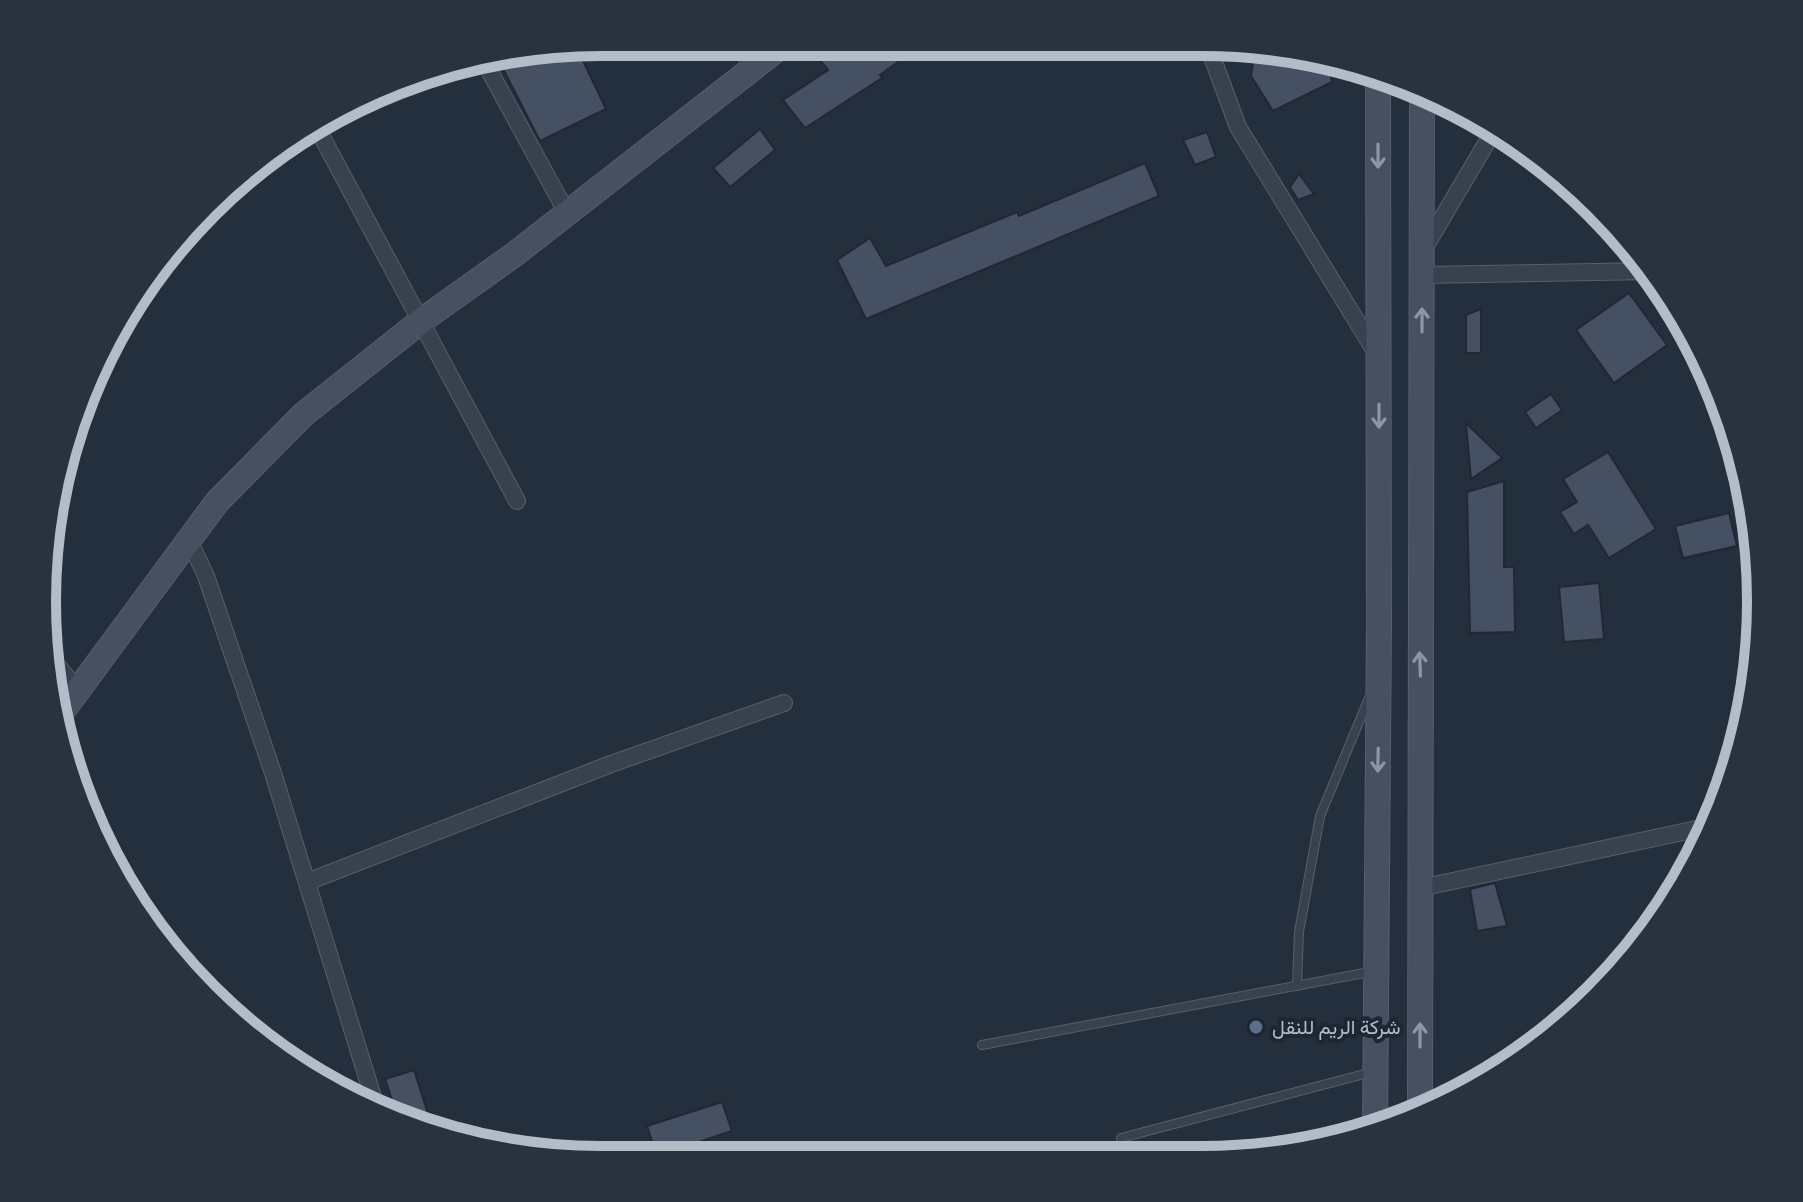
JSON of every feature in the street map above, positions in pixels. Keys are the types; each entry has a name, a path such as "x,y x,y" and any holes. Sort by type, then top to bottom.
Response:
{"main road":[{"path":"66,706 188,538 255,461 304,414 767,56"},
{"path":"1375,1118 1379,675 1378,85"},
{"path":"1420,1101 1422,102"},
{"path":"1379,624 1419,625"}],"street":[{"path":"746,56 751,67"},
{"path":"1212,56 1238,127 1378,356"},
{"path":"488,68 567,213"},
{"path":"320,134 517,501"},
{"path":"1490,138 1422,263 1635,270"},
{"path":"188,538 206,576 307,882 373,1096"},
{"path":"61,670 78,690"},
{"path":"307,882 611,764 784,703"},
{"path":"1420,888 1697,829"}],"lane":[{"path":"1297,986 1299,932 1320,816 1379,675"},
{"path":"982,1045 1376,971"},
{"path":"1121,1138 1375,1071"}],"building":[{"path":"828,56 906,56 880,75 882,78 805,128 783,100 828,70 821,61"},
{"path":"581,57 606,109 540,141 501,65"},
{"path":"1254,59 1330,72 1332,82 1273,111 1251,76"},
{"path":"760,129 775,150 730,187 713,168"},
{"path":"1207,132 1216,157 1195,165 1183,140"},
{"path":"1145,163 1159,196 866,319 837,260 870,238 886,266 1017,212 1019,216"},
{"path":"1299,174 1314,194 1298,200 1290,187"},
{"path":"1629,293 1667,345 1614,383 1576,330"},
{"path":"1481,309 1481,353 1466,353 1466,315"},
{"path":"1551,394 1562,410 1536,428 1525,412"},
{"path":"1466,423 1502,458 1471,479"},
{"path":"1608,452 1656,529 1609,558 1588,525 1574,534 1560,512 1577,502 1563,479"},
{"path":"1504,481 1504,567 1514,567 1515,632 1470,633 1467,492"},
{"path":"1729,513 1737,546 1683,558 1675,526"},
{"path":"1599,583 1604,639 1564,642 1559,587"},
{"path":"1495,883 1507,926 1477,931 1470,889"},
{"path":"414,1070 429,1118 394,1106 385,1079"},
{"path":"722,1102 732,1131 687,1146 654,1146 647,1126"}],"place":[{"name":"شركة الريم للنقل","path":"1256,1027"}]}
